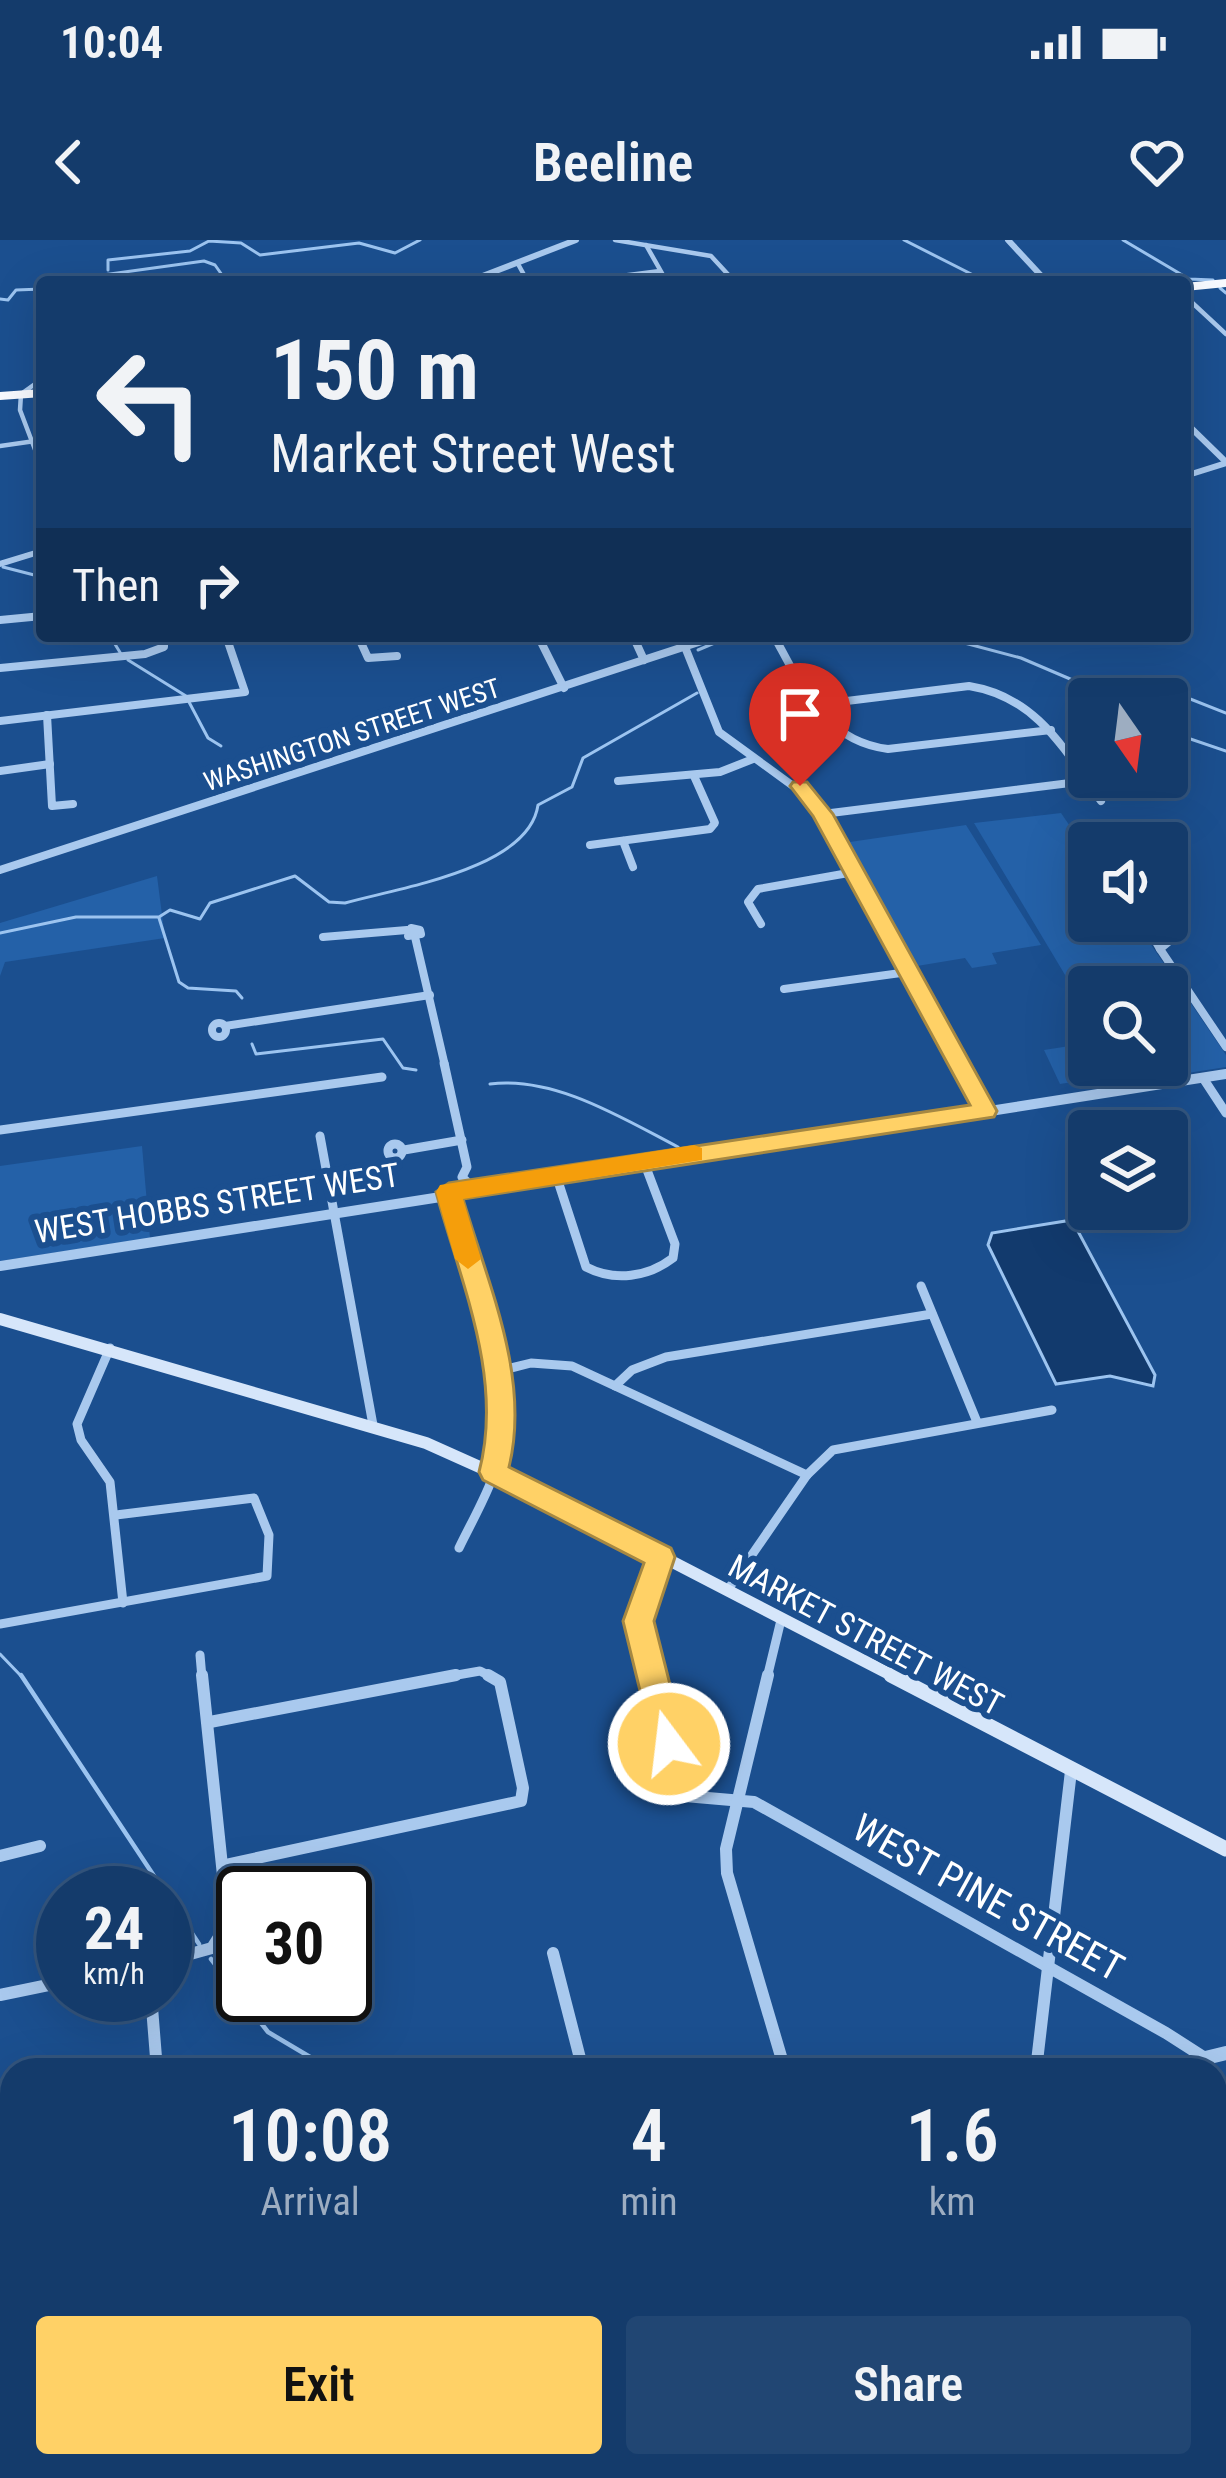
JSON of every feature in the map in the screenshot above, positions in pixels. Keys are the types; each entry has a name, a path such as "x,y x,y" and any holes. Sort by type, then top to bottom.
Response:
{"highway":[{"path":"1191,286 1226,283"},
{"path":"0,396 36,393"}],"main road":[{"name":"MARKET STREET WEST","path":"0,1318 374,1425 493,1472 1226,1849"}],"street":[{"path":"483,276 576,240"},
{"path":"615,240 715,257 730,276"},
{"path":"1008,240 1042,276"},
{"path":"646,245 663,276"},
{"path":"518,264 525,276"},
{"path":"626,276 660,272"},
{"path":"1191,302 1226,334"},
{"path":"1214,323 1226,321"},
{"path":"36,384 21,394 20,410 36,437"},
{"path":"1191,428 1226,462 1191,474"},
{"path":"0,446 36,440"},
{"path":"0,564 36,553"},
{"path":"0,620 36,617"},
{"path":"0,668 145,654 164,647 164,642"},
{"path":"0,721 245,692 228,642"},
{"path":"361,642 368,658 397,656"},
{"path":"541,642 563,688"},
{"path":"636,642 644,660"},
{"name":"WASHINGTON STREET WEST","path":"0,870 699,642"},
{"path":"777,642 831,729 873,748 1051,730"},
{"path":"685,647 713,724 753,760 800,786 823,814 985,1111"},
{"path":"814,705 976,686 1028,704 1068,755"},
{"path":"47,715 52,806 73,804"},
{"path":"618,781 694,776 753,760"},
{"path":"0,771 50,764"},
{"path":"590,845 715,829 694,776"},
{"path":"823,814 1068,783"},
{"path":"623,841 633,867"},
{"path":"761,924 748,902 758,889 854,872"},
{"path":"323,937 411,934 430,995 462,1140 467,1167 462,1177 473,1188"},
{"path":"1156,942 1226,1047"},
{"path":"1160,949 1169,942"},
{"path":"784,989 908,972"},
{"path":"225,1026 430,995"},
{"name":"WEST HOBBS STREET WEST","path":"0,1266 556,1175 1226,1074"},
{"path":"0,1130 382,1076"},
{"path":"1203,1078 1226,1113"},
{"path":"320,1136 374,1425"},
{"path":"404,1150 462,1140"},
{"path":"556,1175 586,1267 602,1276 621,1276 660,1268 674,1258 675,1244 644,1162"},
{"path":"449,1192 499,1371 504,1430 493,1472 459,1548"},
{"path":"921,1286 977,1422"},
{"path":"615,1387 632,1370 666,1358 932,1314"},
{"path":"110,1348 77,1424 81,1440 110,1482 123,1603"},
{"path":"499,1371 552,1363 807,1475"},
{"path":"727,1592 807,1475 843,1447 1052,1410"},
{"path":"0,1624 245,1582 267,1576 271,1567 265,1512 254,1498 236,1496 116,1516"},
{"path":"661,1557 639,1621 680,1786 695,1802 737,1796"},
{"path":"781,1620 737,1796 727,1873 781,2058"},
{"path":"192,1955 218,1946 228,1923 200,1655"},
{"path":"210,1722 480,1671 500,1682 523,1788 521,1801 498,1810 225,1865"},
{"path":"1037,2058 1071,1771"},
{"name":"WEST PINE STREET","path":"737,1796 1045,1963 1198,2058"},
{"path":"0,1856 40,1846"},
{"path":"553,1953 580,2058"},
{"path":"0,1995 36,1988"},
{"path":"153,2022 156,2058"}],"shaded area":[{"path":"1061,813 1068,823 1068,942 1149,942 1166,966 1068,966 1068,980 974,823"},
{"path":"966,825 1041,945 992,953 997,964 972,968 965,958 911,967 843,843"},
{"path":"157,876 165,938 5,962 0,976 0,923"},
{"path":"1188,999 1226,1055 1226,1067 1188,1073"},
{"path":"1068,1046 1068,1083 1060,1084 1044,1050"},
{"path":"142,1146 150,1238 0,1261 0,1166"},
{"path":"1068,1221 1068,1230 1077,1230 1155,1375 1153,1386 1110,1376 1056,1384 988,1245 992,1233"}],"waterway":[{"path":"108,270 108,260 190,251 209,241 241,243 260,255 359,243 395,253 420,240"},
{"path":"904,240 975,276"},
{"path":"1123,240 1184,276"},
{"path":"95,276 204,261 215,265 223,276"},
{"path":"1191,279 1213,280"},
{"path":"1220,288 1226,293"},
{"path":"0,299 8,300 16,290 36,289"},
{"path":"3,567 36,575"},
{"path":"114,642 121,654"},
{"path":"698,650 717,642"},
{"path":"961,642 1021,658 1068,678"},
{"path":"128,660 186,696"},
{"path":"0,933 76,917 159,917 170,910 200,919 210,903 295,876 329,902 345,903 458,872 512,845 529,827 538,805 572,787 583,758 697,693"},
{"path":"1188,698 1226,713"},
{"path":"189,702 208,738 221,746"},
{"path":"1188,738 1226,751"},
{"path":"159,918 179,982 188,988 236,991 242,998"},
{"path":"252,1044 256,1054 383,1039 403,1068 416,1070"},
{"path":"490,1084 539,1086 563,1093 678,1147"},
{"path":"0,1654 23,1678"},
{"path":"23,1678 199,1944"},
{"path":"211,1959 268,2032 312,2058"}],"slow traffic":[{"path":"468,1259 449,1192 694,1154"}],"route":[{"path":"669,1744 645,1663 639,1621 661,1557 493,1472 504,1430 499,1371 449,1192 985,1111 823,814 800,786"}]}
